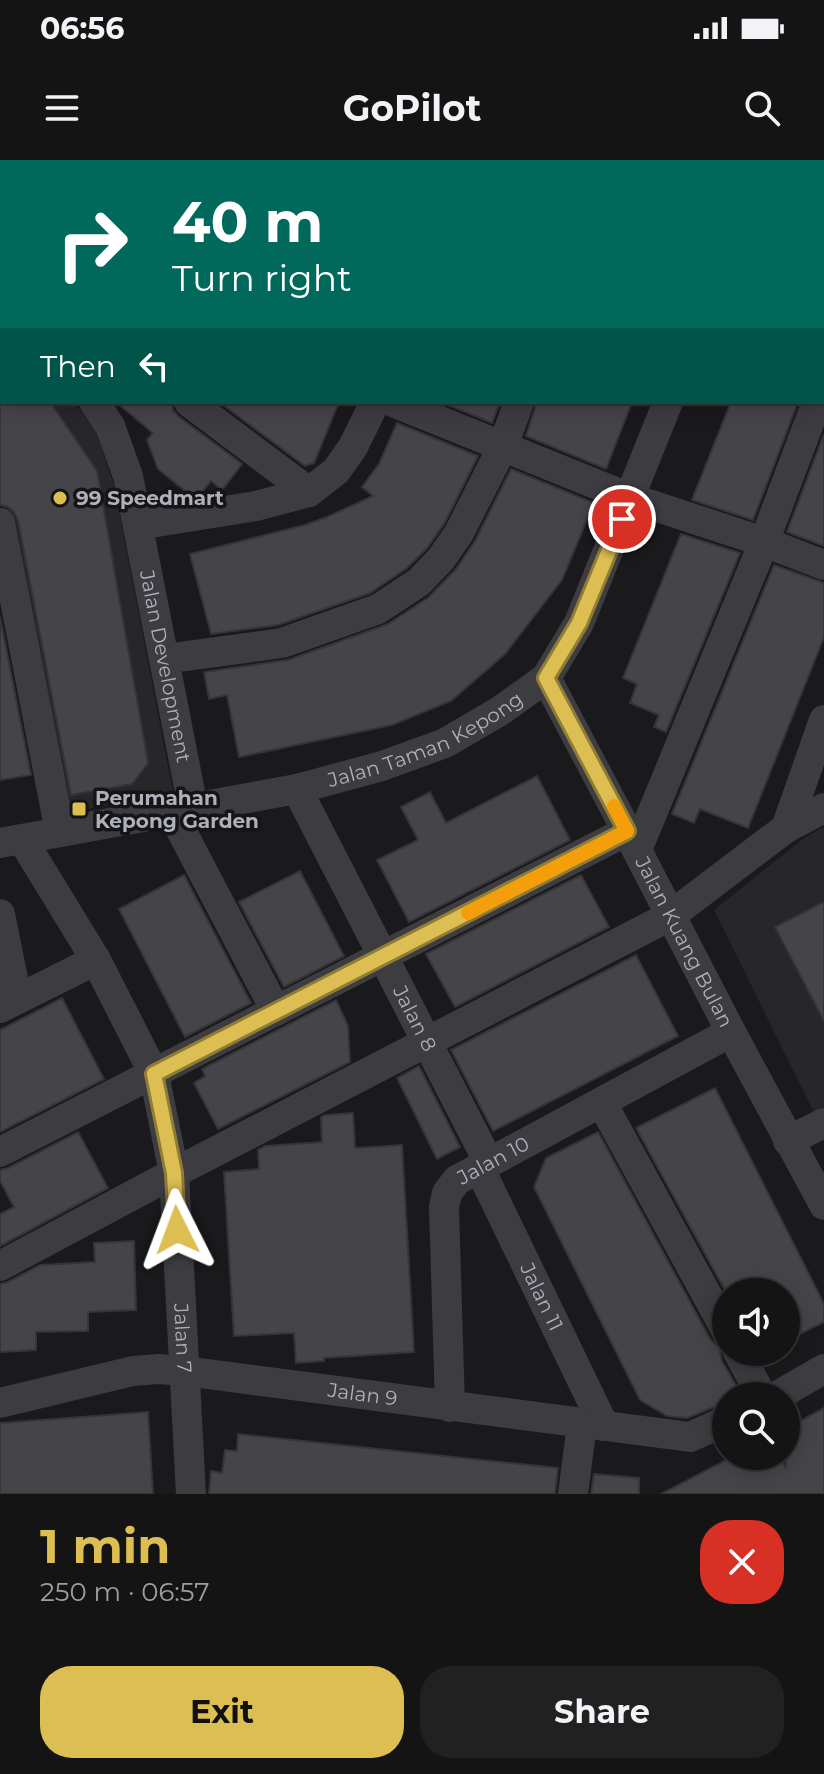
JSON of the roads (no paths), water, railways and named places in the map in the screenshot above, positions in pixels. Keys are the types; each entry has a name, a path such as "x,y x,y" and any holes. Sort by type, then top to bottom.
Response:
{"street":[{"name":"Jalan Development","path":"95,404 110,426 128,476 164,659 182,809 276,1011"},
{"path":"192,404 309,492"},
{"path":"138,525 256,506 309,492 336,471 353,447 374,404"},
{"path":"398,404 630,498 824,565"},
{"path":"164,659 282,643 378,609 419,582 441,559 459,533 503,446 518,404"},
{"name":"Jalan Taman Kepong","path":"11,841 297,789 382,766 445,743 500,711 546,678 579,623 667,404"},
{"path":"0,1152 383,956 632,841 764,542 816,404"},
{"path":"0,523 60,832"},
{"name":"Jalan Kuang Bulan","path":"546,678 824,1205"},
{"path":"786,828 824,720"},
{"name":"Jalan 8","path":"297,789 427,1042 484,1166"},
{"path":"0,1266 670,916 786,828 824,808"},
{"name":"Jalan 7","path":"11,841 96,960 154,1074 174,1173 191,1494"},
{"path":"0,914 9,1004 96,960"},
{"name":"Jalan 10","path":"450,1407 444,1207 447,1193 457,1180 731,1032"},
{"path":"602,1103 712,1304"},
{"path":"788,1141 824,1123"},
{"name":"Jalan 11","path":"484,1166 593,1425"},
{"path":"800,1383 824,1369"},
{"name":"Jalan 9","path":"0,1403 133,1371 185,1371 690,1437 712,1427"},
{"path":"573,1494 593,1425"}],"place":[{"name":"99 Speedmart","path":"60,498"},
{"name":"Perumahan Kepong Garden","path":"79,809"}]}
